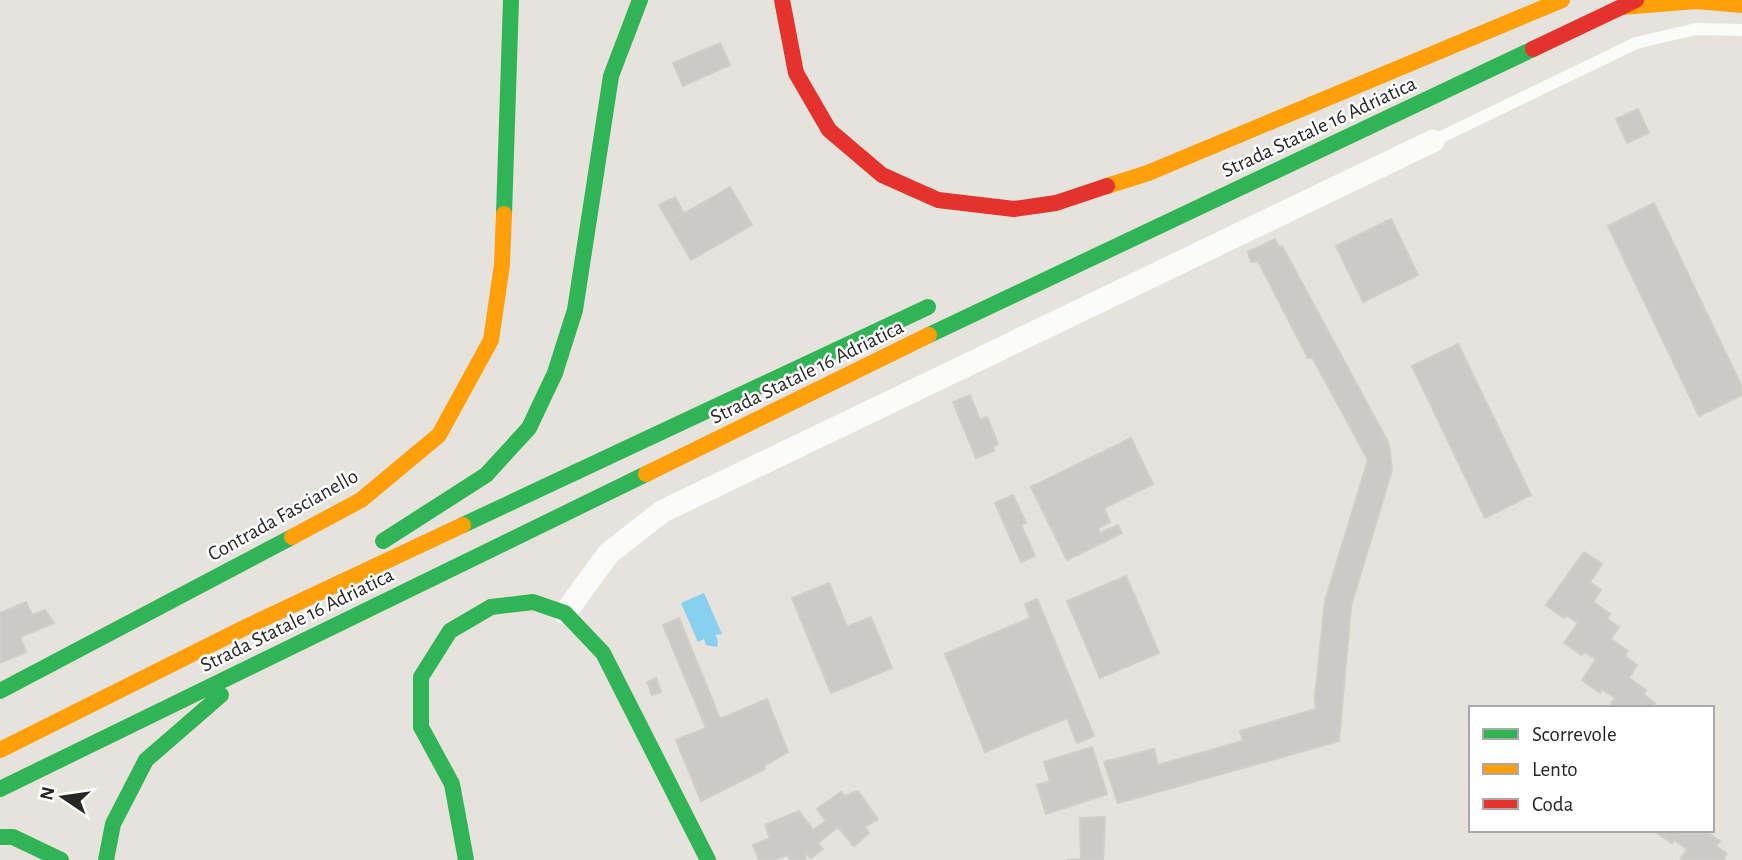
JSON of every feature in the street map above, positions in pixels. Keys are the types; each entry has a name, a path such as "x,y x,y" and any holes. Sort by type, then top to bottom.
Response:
{"main road":[{"name":"Contrada Fascianello","path":"0,691 360,500 439,435 491,340 502,265 511,0"},
{"path":"248,626 486,475 529,428 555,373 575,310 611,76 640,0"},
{"path":"782,0 796,73 829,130 881,175 938,200 1014,209 1056,202 1148,173 1562,0"},
{"name":"Strada Statale 16 Adriatica","path":"1381,93 1579,0"},
{"path":"1629,4 1696,1 1742,5"},
{"name":"Strada Statale 16 Adriatica","path":"0,789 965,318 1629,4"},
{"name":"Strada Statale 16 Adriatica","path":"0,750 248,626 945,299"},
{"path":"466,860 452,784 421,727 421,677 450,631 491,607 533,602 565,614 603,653 708,860"},
{"path":"106,860 113,824 146,760 260,661"},
{"path":"0,836 13,837 61,860"}],"street":[{"path":"565,614 609,553 663,511 1433,141"}],"lane":[{"path":"1433,141 1636,43 1696,29 1742,30"}],"water":[{"path":"704,593 722,634 715,635 718,640 717,647 706,645 704,639 698,642 681,603"}],"building":[{"path":"720,43 730,65 683,86 673,63"},
{"path":"1638,109 1649,133 1627,143 1616,119"},
{"path":"730,187 752,225 691,260 669,222"},
{"path":"675,197 684,214 669,222 659,205"},
{"path":"1654,203 1742,387 1742,395 1699,416 1608,226"},
{"path":"1391,219 1418,275 1363,302 1336,246"},
{"path":"1275,239 1279,247 1282,246 1388,442 1390,452 1392,470 1351,606 1339,741 1118,803 1104,762 1154,749 1158,765 1243,741 1240,731 1316,709 1325,601 1368,460 1312,357 1308,358 1258,261 1251,262 1248,252"},
{"path":"1458,344 1531,495 1485,518 1412,366"},
{"path":"970,395 980,420 987,417 998,444 993,447 994,451 976,458 953,402"},
{"path":"1131,438 1153,484 1104,508 1110,522 1098,528 1100,533 1118,525 1122,533 1067,560 1031,487"},
{"path":"1013,495 1026,523 1021,525 1035,556 1021,562 995,503"},
{"path":"1584,552 1602,564 1590,582 1601,590 1593,602 1610,614 1607,619 1619,627 1611,639 1628,651 1625,656 1637,665 1629,678 1646,690 1643,694 1655,703 1653,706 1609,706 1615,698 1602,689 1600,693 1582,680 1596,659 1585,652 1582,655 1564,643 1578,623 1566,615 1564,618 1546,605"},
{"path":"1126,576 1159,653 1100,678 1067,601"},
{"path":"829,583 847,627 871,617 892,668 831,693 792,598"},
{"path":"1037,599 1094,736 1077,743 1067,718 985,752 945,654 1030,618 1025,604"},
{"path":"26,602 32,615 45,610 54,623 20,637 26,652 0,663 0,613"},
{"path":"679,618 720,719 767,699 788,752 764,766 765,769 701,801 676,740 706,728 663,625"},
{"path":"656,678 661,692 652,695 647,682"},
{"path":"1092,747 1107,794 1046,814 1037,785 1050,781 1044,762"},
{"path":"858,791 878,819 865,827 869,833 854,846 838,827 818,843 823,849 811,858 806,854 805,860 791,860 787,855 775,860 759,860 753,845 770,838 765,825 799,811 813,830 826,821 817,809 841,792 845,796"},
{"path":"1105,817 1103,860 1067,860 1081,859 1080,818"},
{"path":"1656,832 1707,832 1720,841 1716,846 1727,854 1723,860 1680,860 1687,849 1674,840 1672,843"}],"traffic: fast":[{"path":"504,214 511,0"},
{"path":"383,541 486,475 529,428 555,373 575,310 611,76 640,0"},
{"path":"929,335 1533,49"},
{"path":"463,525 928,307"},
{"path":"0,789 646,474"},
{"path":"0,691 292,537"},
{"path":"466,860 452,784 421,727 421,677 450,631 491,607 533,602 565,613"},
{"path":"565,613 603,653 708,860"},
{"path":"106,860 113,824 146,760 221,695"},
{"path":"0,837 13,837 61,860"}],"traffic: slow":[{"path":"1107,186 1148,173 1562,0"},
{"path":"1622,7 1696,1 1742,5"},
{"path":"292,537 361,500 439,435 491,340 502,265 504,214"},
{"path":"646,474 929,335"},
{"path":"0,750 248,626 463,525"}],"traffic: jam":[{"path":"782,0 796,73 829,130 882,175 938,200 1014,209 1056,203 1107,186"},
{"path":"1533,49 1636,0"}]}
